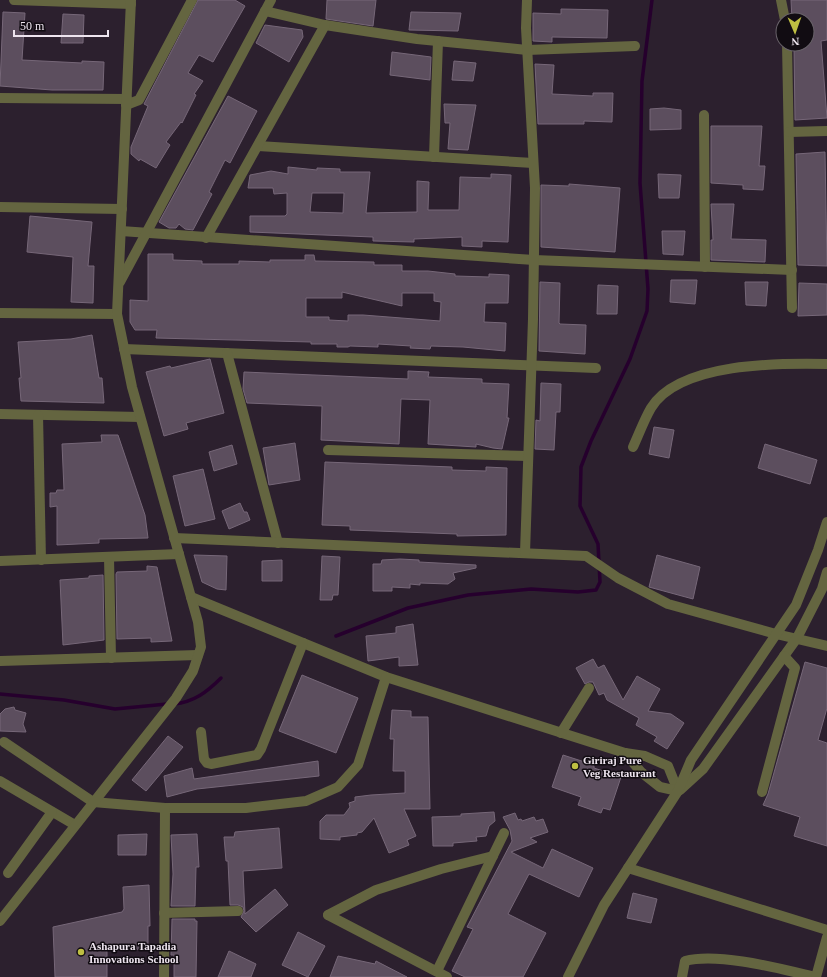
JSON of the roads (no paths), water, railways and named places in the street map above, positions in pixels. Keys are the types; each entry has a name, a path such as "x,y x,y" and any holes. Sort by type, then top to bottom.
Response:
{"street":[{"path":"0,921 165,713 193,671 201,647 198,622 140,417 117,314 131,2 14,0"},
{"path":"0,98 127,102 139,100 192,0"},
{"path":"118,285 271,0"},
{"path":"525,553 534,260 533,163 527,50 528,0"},
{"path":"780,0 783,12"},
{"path":"266,11 325,25 438,41 527,50 635,46"},
{"path":"206,238 325,25"},
{"path":"434,157 438,41"},
{"path":"786,52 792,308"},
{"path":"704,114 705,267"},
{"path":"789,132 827,131"},
{"path":"258,146 533,163"},
{"path":"0,207 122,209"},
{"path":"121,231 146,234 534,260 792,270"},
{"path":"0,313 117,314"},
{"path":"124,349 532,364 596,368"},
{"path":"227,353 278,543"},
{"path":"633,447 651,407 665,392 684,382 720,371 748,365 827,364"},
{"path":"0,414 140,417"},
{"path":"38,415 41,560"},
{"path":"328,450 528,456"},
{"path":"568,977 604,905 678,791 691,760 796,605 818,550 827,522"},
{"path":"174,538 586,556 618,578 668,604 776,634 827,646"},
{"path":"0,561 179,554"},
{"path":"109,557 111,658"},
{"path":"678,791 703,769 797,638 822,589 827,572"},
{"path":"191,597 386,677 625,753 645,756 668,766 678,791"},
{"path":"201,732 204,759 207,763 211,764 257,755 261,749 304,643"},
{"path":"0,661 198,655"},
{"path":"762,792 795,668 784,656"},
{"path":"4,742 93,802 165,808 246,808 306,801 338,788 358,765 386,677"},
{"path":"561,733 589,688"},
{"path":"625,753 641,772 660,787 678,791"},
{"path":"0,781 75,825"},
{"path":"164,977 165,808"},
{"path":"8,873 52,812"},
{"path":"437,972 504,833"},
{"path":"448,977 328,915 376,890 441,869 493,856"},
{"path":"628,868 827,930"},
{"path":"164,912 238,911"},
{"path":"682,977 685,961 698,957 764,964 816,977 827,936"}],"waterway":[{"path":"336,636 408,608 468,595 531,589 578,592 596,590 600,582 598,544 580,506 581,467 591,441 630,359 647,311 648,289 640,183 642,81 652,0"},
{"path":"174,704 188,701 200,696 221,678"},
{"path":"0,694 64,700 115,709 167,704"}],"place":[{"name":"Giriraj Pure Veg Restaurant","path":"575,766"},
{"name":"Ashapura Tapadia Innovations School","path":"81,952"}]}
